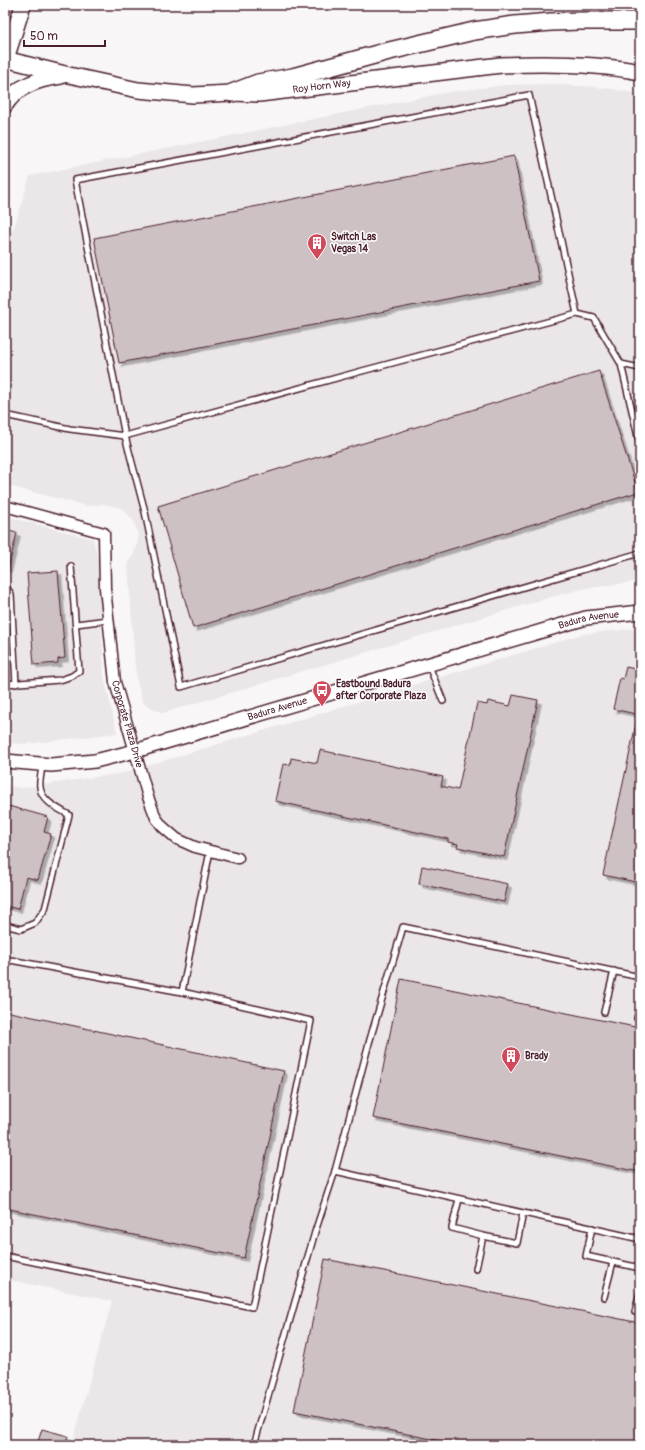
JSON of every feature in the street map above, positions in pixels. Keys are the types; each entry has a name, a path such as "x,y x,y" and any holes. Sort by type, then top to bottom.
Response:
{"highway":[{"path":"232,93 258,83 293,77 386,52 474,31 551,22 640,21"}],"main road":[{"path":"5,60 23,5"},
{"name":"Roy Horn Way","path":"5,60 138,90 193,95 232,93 259,94 501,65 579,64 640,72"},
{"path":"5,105 9,98 20,89 31,83 45,78 69,75"},
{"name":"Badura Avenue","path":"5,761 52,765 95,761 135,751 586,618 640,612"}],"street":[{"name":"Corporate Plaza Drive","path":"5,506 104,533 105,588 115,682 148,797 156,818 163,827 177,839 195,847 238,858"}],"lane":[{"path":"577,314 529,94 75,180 125,436 145,512 181,687 640,553"},
{"path":"5,415 70,429 125,436 362,370 577,314 594,318 622,364 640,445"},
{"path":"622,364 640,368"},
{"path":"5,684 60,680 72,676 79,670 70,566"},
{"path":"5,586 11,594 16,684"},
{"path":"76,624 108,620"},
{"path":"428,665 443,701"},
{"path":"5,925 21,929 35,923 45,909 69,815 52,804 43,795 40,787 42,764"},
{"path":"182,992 210,851"},
{"path":"254,1445 315,1232 335,1171 369,1043 403,927 640,977"},
{"path":"5,959 182,992 312,1021 252,1307 5,1256"},
{"path":"604,1012 614,971"},
{"path":"637,1018 640,1007"},
{"path":"335,1171 640,1239"},
{"path":"459,1199 452,1228 484,1236 517,1243 523,1213"},
{"path":"592,1228 586,1256 640,1268"},
{"path":"476,1269 484,1236"},
{"path":"604,1297 613,1262"},
{"path":"635,1312 640,1293"}],"shaded area":[{"path":"553,84 606,88 640,94 640,581 582,589 551,597 163,713 143,703 137,681 135,666 128,562 133,556 138,541 134,522 121,508 103,504 87,506 5,485 5,243 15,225 30,176 449,92 506,85"},
{"path":"5,516 93,539 98,560 104,677 117,733 26,744 5,743"},
{"path":"640,628 640,1445 72,1445 112,1301 5,1279 5,785 22,788 123,773 583,634"}],"building":[{"name":"Switch Las Vegas 14","path":"514,156 539,281 119,363 94,238"},
{"path":"599,371 638,492 193,628 158,506"},
{"path":"5,530 17,533 8,569 5,568"},
{"path":"58,571 65,658 58,659 58,663 34,665 27,573"},
{"path":"626,667 640,670 640,715 613,709 620,678 623,679"},
{"path":"513,695 538,700 504,857 457,847 458,844 448,842 448,839 275,801 283,764 290,765 291,758 317,763 320,750 443,777 441,786 458,790 477,703 487,705 488,701 510,706"},
{"path":"636,724 640,724 640,883 603,875"},
{"path":"5,805 48,817 44,832 51,834 38,880 26,877 18,909 5,906"},
{"path":"422,866 508,884 504,902 419,884"},
{"name":"Brady","path":"401,979 640,1028 640,1172 373,1118"},
{"path":"5,1011 284,1071 244,1258 5,1208"},
{"path":"325,1259 640,1323 640,1445 461,1445 294,1411"},
{"path":"42,1429 68,1436 65,1445 37,1445"}],"waterway":[{"path":"434,5 462,10"}],"place":[{"name":"Switch Las Vegas 14","path":"317,260"},
{"name":"Eastbound Badura after Corporate Plaza","path":"322,707"},
{"name":"Brady","path":"511,1073"}]}
